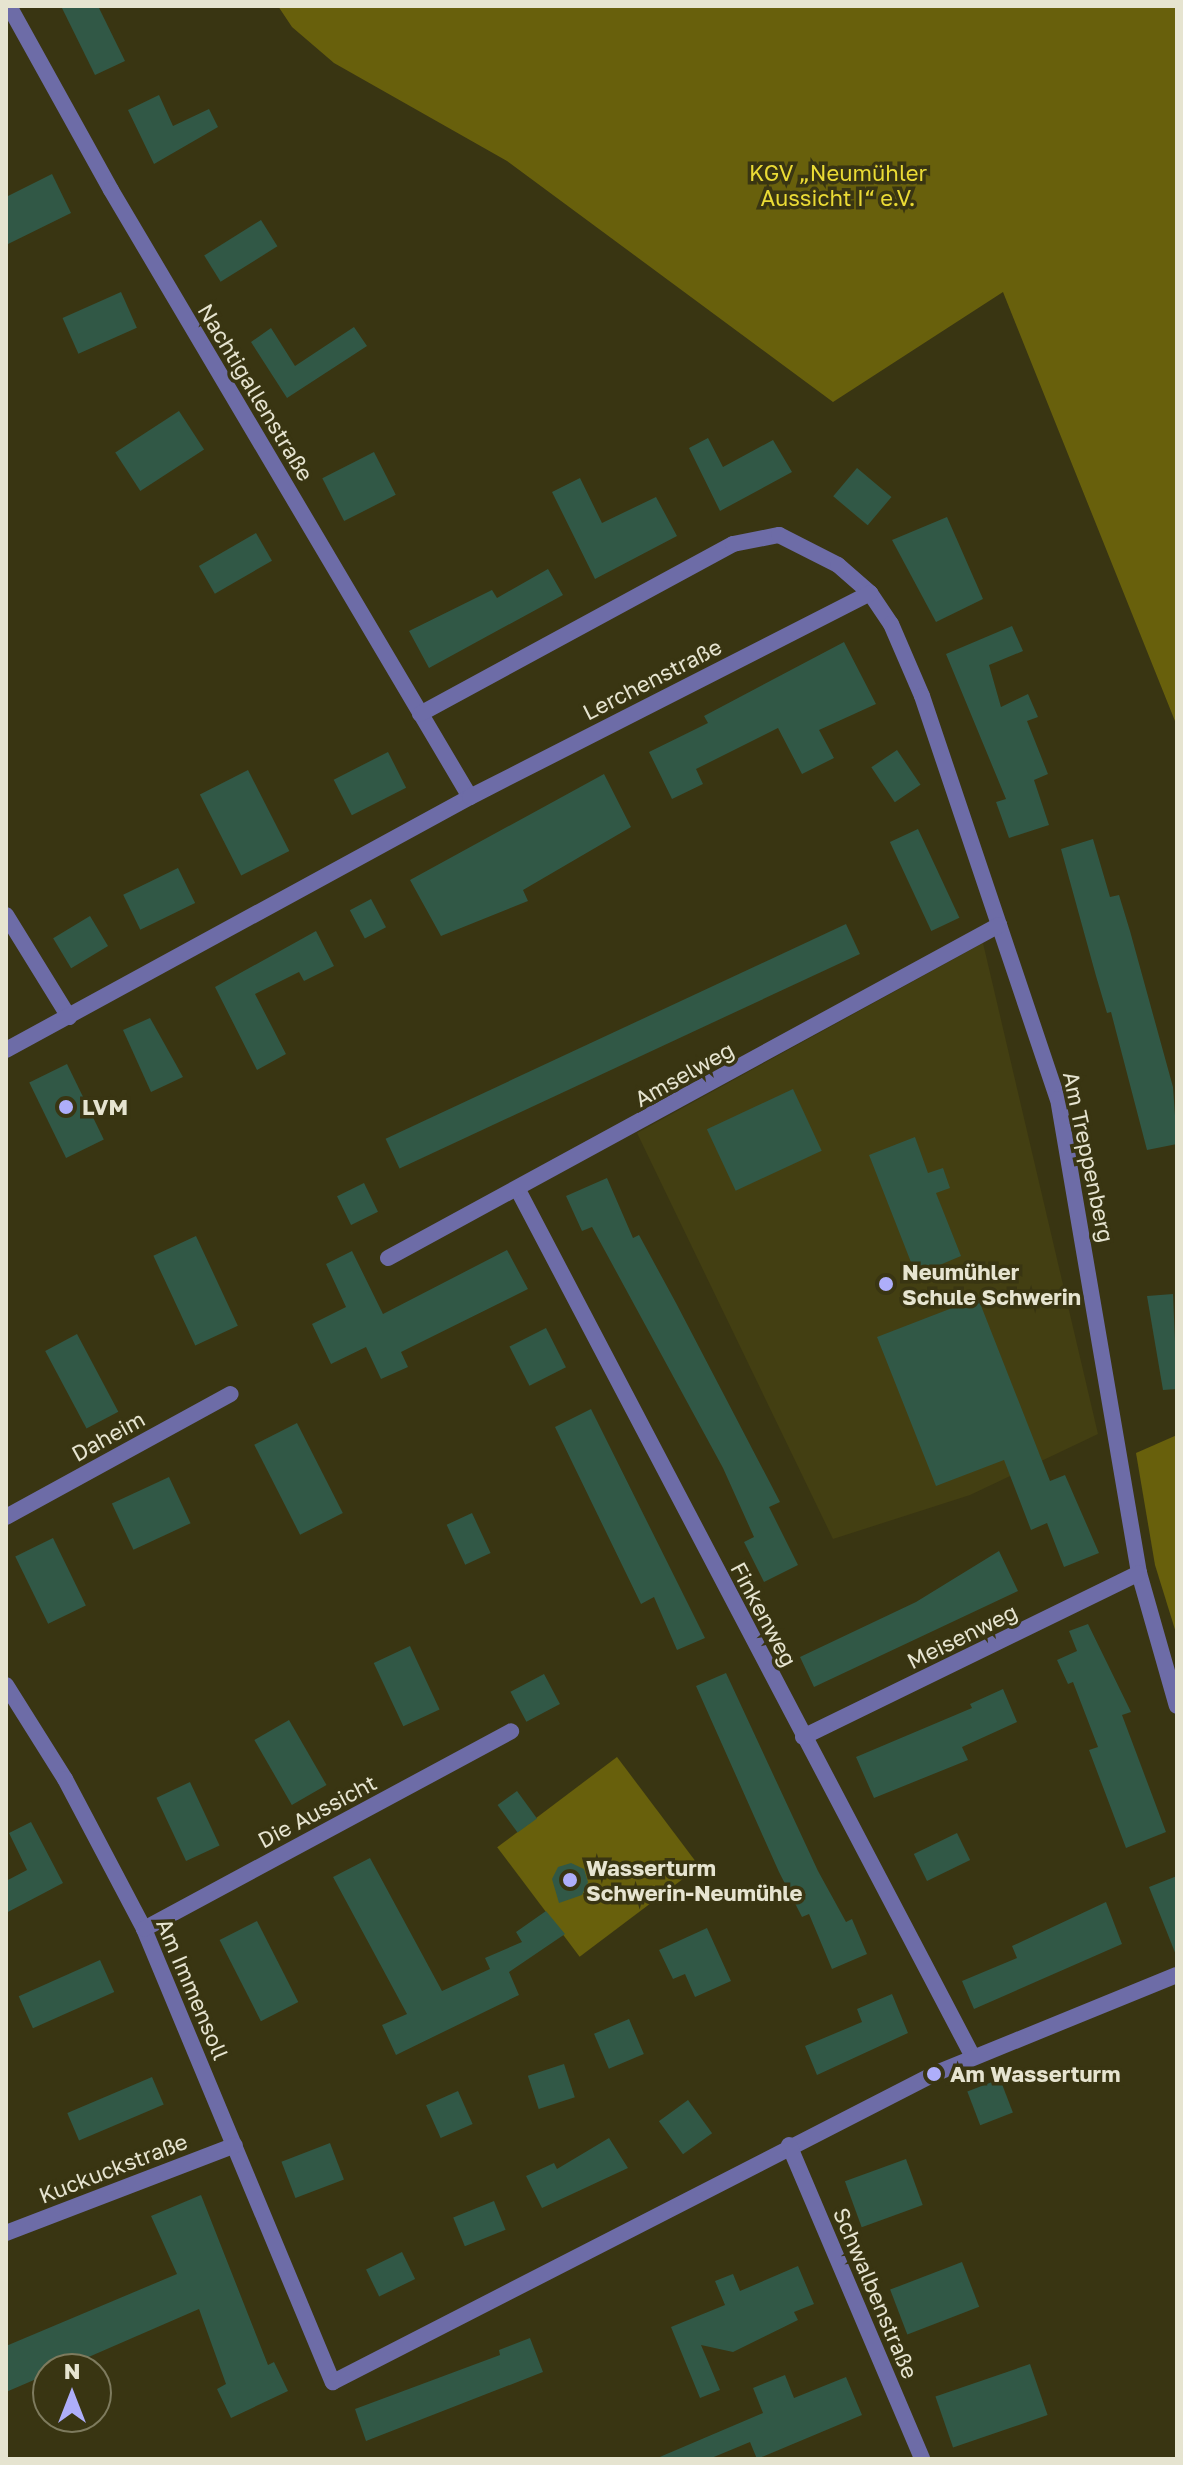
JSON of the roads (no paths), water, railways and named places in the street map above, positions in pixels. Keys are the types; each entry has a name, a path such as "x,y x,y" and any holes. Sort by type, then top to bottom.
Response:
{"street":[{"name":"Nachtigallenstraße","path":"9,6 111,190 470,797"},
{"path":"420,714 733,544 779,535 838,565 870,593"},
{"name":"Lerchenstraße","path":"6,1050 470,797 870,593"},
{"name":"Am Treppenberg","path":"870,593 891,624 922,696 1066,1135 1139,1573 1177,1706"},
{"path":"6,915 69,1017"},
{"name":"Amselweg","path":"388,1258 518,1190 999,925"},
{"name":"Finkenweg","path":"518,1190 973,2057"},
{"name":"Daheim","path":"6,1517 231,1394"},
{"name":"Meisenweg","path":"803,1737 1139,1573"},
{"name":"Am Immensoll","path":"6,1685 65,1779 144,1929 333,2382 789,2145"},
{"name":"Die Aussicht","path":"144,1929 511,1731"},
{"path":"789,2145 973,2057 1177,1975"},
{"name":"Kuckuckstraße","path":"6,2233 235,2145"},
{"name":"Schwalbenstraße","path":"789,2145 918,2458"}],"place":[{"name":"LVM","path":"66,1107"},
{"name":"Neumühler Schule Schwerin","path":"886,1284"},
{"name":"Wasserturm Schwerin-Neumühle","path":"570,1880"},
{"name":"Am Wasserturm","path":"934,2074"}],"park label":[{"name":"KGV „Neumühler Aussicht I“ e.V.","path":"838,184"}]}
